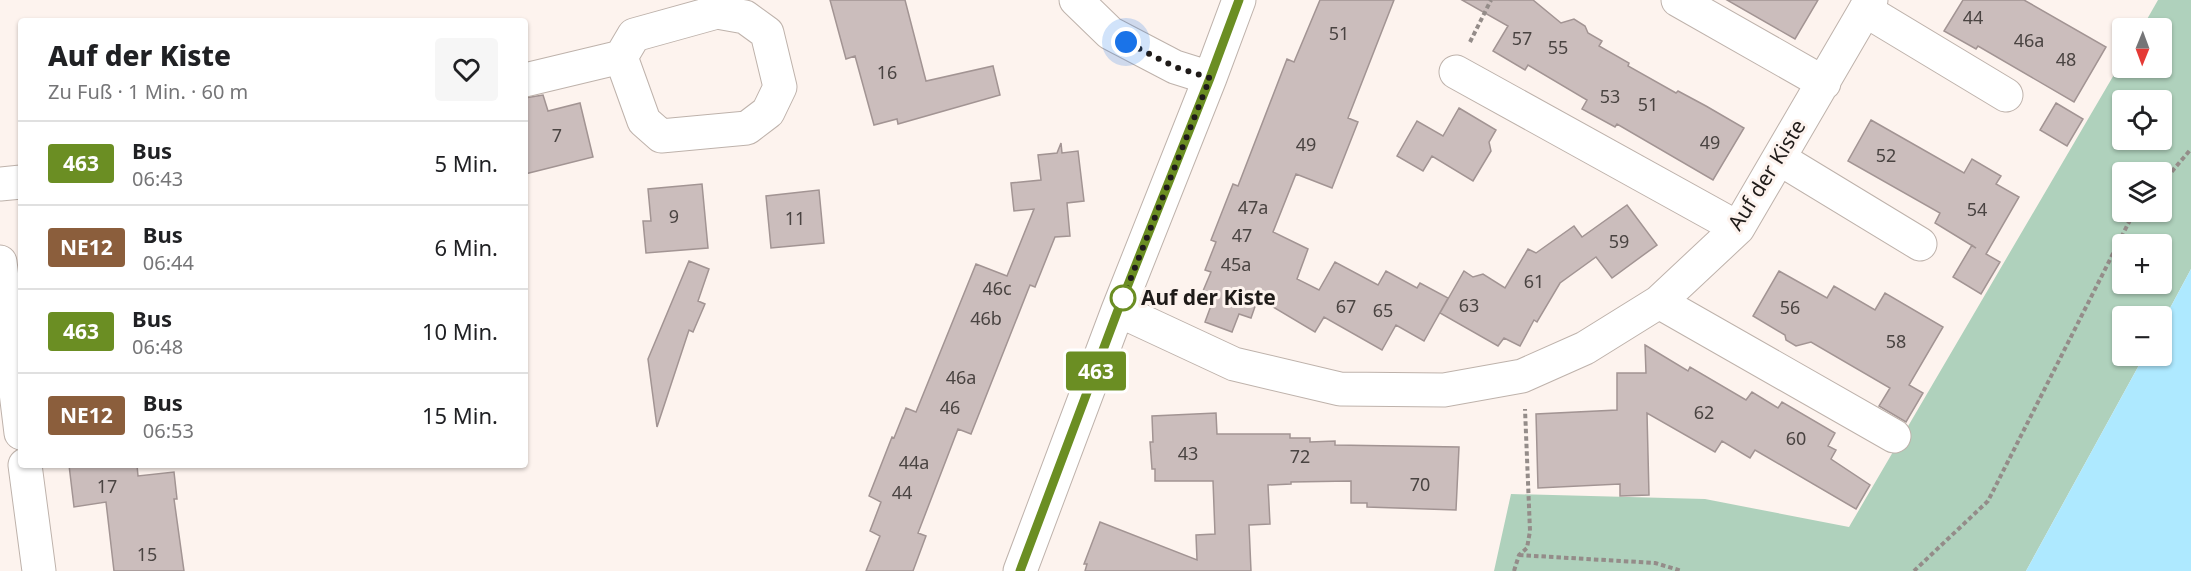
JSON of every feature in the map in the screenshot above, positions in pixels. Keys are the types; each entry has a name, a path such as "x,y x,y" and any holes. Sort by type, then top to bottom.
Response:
{"street":[{"path":"1076,0 1110,33 1175,67 1210,78"},
{"path":"1020,571 1118,310 1239,0"},
{"path":"1678,0 1824,82"},
{"path":"1868,5 2006,95"},
{"name":"Auf der Kiste","path":"1118,310 1234,364 1340,389 1444,390 1522,376 1584,348 1659,302 1738,228 1868,5"},
{"path":"528,79 621,57 634,34 717,12 746,17 767,33 780,87 768,112 747,128 661,136 644,121 621,57"},
{"path":"1456,72 1738,228"},
{"path":"1780,159 1920,243"},
{"path":"0,184 18,182"},
{"path":"0,262 18,409"},
{"path":"1659,302 1894,436"},
{"path":"17,467 39,571"}],"path":[{"path":"1456,72 1491,0"},
{"path":"2172,171 2191,148"},
{"path":"1914,571 1988,501 2129,222"},
{"path":"1514,571 1519,555 1527,548 1530,531 1522,376"},
{"path":"1519,555 1655,563 1682,571"}],"green space":[{"path":"2158,0 2191,0 2191,269 2171,306 2112,306 2112,366 2139,366 2026,571 1494,571 1511,494 1705,499 1849,527 2112,78 2172,78 2172,18 2148,18"}],"water":[{"path":"2191,269 2191,571 2026,571 2139,366 2172,366 2171,306"}],"building":[{"path":"830,0 905,0 926,81 993,66 1000,95 898,124 897,119 874,125 855,56 846,59"},
{"path":"1320,0 1394,0 1348,118 1358,122 1332,188 1296,174 1273,232 1308,249 1297,279 1319,290 1335,262 1378,285 1386,271 1417,288 1420,283 1448,298 1424,341 1396,325 1382,350 1324,317 1315,332 1258,298 1251,318 1239,314 1232,332 1205,322 1212,303 1200,298 1211,272 1205,270 1216,242 1211,240 1233,184 1238,186 1287,59 1294,62"},
{"path":"1462,0 1533,0 1561,23 1574,19 1585,26 1588,33 1602,41 1599,46 1629,63 1628,66 1744,128 1713,180 1617,124 1615,127 1582,109 1587,100 1528,65 1525,70 1493,51 1508,26"},
{"path":"1727,0 1818,0 1795,39"},
{"path":"1963,0 2024,0 2106,47 2074,102 1978,46 1976,49 1944,31"},
{"path":"543,95 548,111 580,103 593,157 528,173 528,98"},
{"path":"2056,103 2083,119 2067,146 2040,130"},
{"path":"1459,108 1496,130 1489,142 1491,151 1473,181 1432,156 1423,171 1397,156 1417,121 1443,136"},
{"path":"1871,120 1964,173 1972,159 2001,176 1996,184 2019,197 1986,254 2000,262 1981,294 1953,277 1972,245 1935,223 1940,213 1848,161"},
{"path":"1061,143 1062,153 1078,151 1084,201 1067,203 1070,236 1055,237 1035,287 1030,285 971,434 958,429 918,533 926,536 913,571 866,571 880,536 870,531 881,502 869,496 892,437 894,438 906,408 916,412 976,264 1007,276 1034,209 1014,211 1011,183 1041,180 1038,155 1057,153"},
{"path":"702,184 708,248 646,253 643,221 651,221 648,189"},
{"path":"819,190 824,243 771,248 766,196"},
{"path":"1627,205 1657,245 1612,278 1596,257 1560,283 1537,322 1534,320 1520,346 1504,338 1498,346 1440,313 1464,271 1473,277 1483,274 1505,288 1528,249 1536,253 1574,226 1582,237"},
{"path":"689,261 709,269 698,301 705,304 693,332 689,330 657,427 648,359"},
{"path":"1779,271 1827,298 1834,286 1875,310 1885,293 1943,327 1909,385 1923,393 1906,422 1879,406 1890,388 1811,342 1796,346 1786,340 1785,335 1753,316"},
{"path":"1645,345 1688,371 1690,367 1746,400 1752,392 1778,408 1782,402 1835,433 1828,446 1836,450 1831,459 1870,485 1856,509 1755,450 1750,458 1722,441 1715,452 1647,413 1649,495 1620,496 1620,484 1538,488 1536,414 1617,410 1617,373 1646,373"},
{"path":"1216,413 1217,434 1290,434 1290,438 1310,438 1310,442 1335,441 1335,445 1459,447 1456,510 1367,507 1367,503 1351,503 1351,481 1291,482 1291,484 1268,485 1270,524 1249,525 1251,571 1085,571 1087,564 1084,564 1100,522 1197,560 1196,535 1215,534 1213,481 1155,481 1150,442 1153,442 1152,416"},
{"path":"69,468 137,468 138,476 174,472 177,499 174,499 184,571 114,571 106,502 74,507"}],"bus line":[{"name":"463","path":"1020,571 1118,310 1239,0"}],"place":[{"name":"Auf der Kiste","path":"1123,298"}],"route":[{"path":"1123,298 1210,78 1175,67 1126,42"}]}
